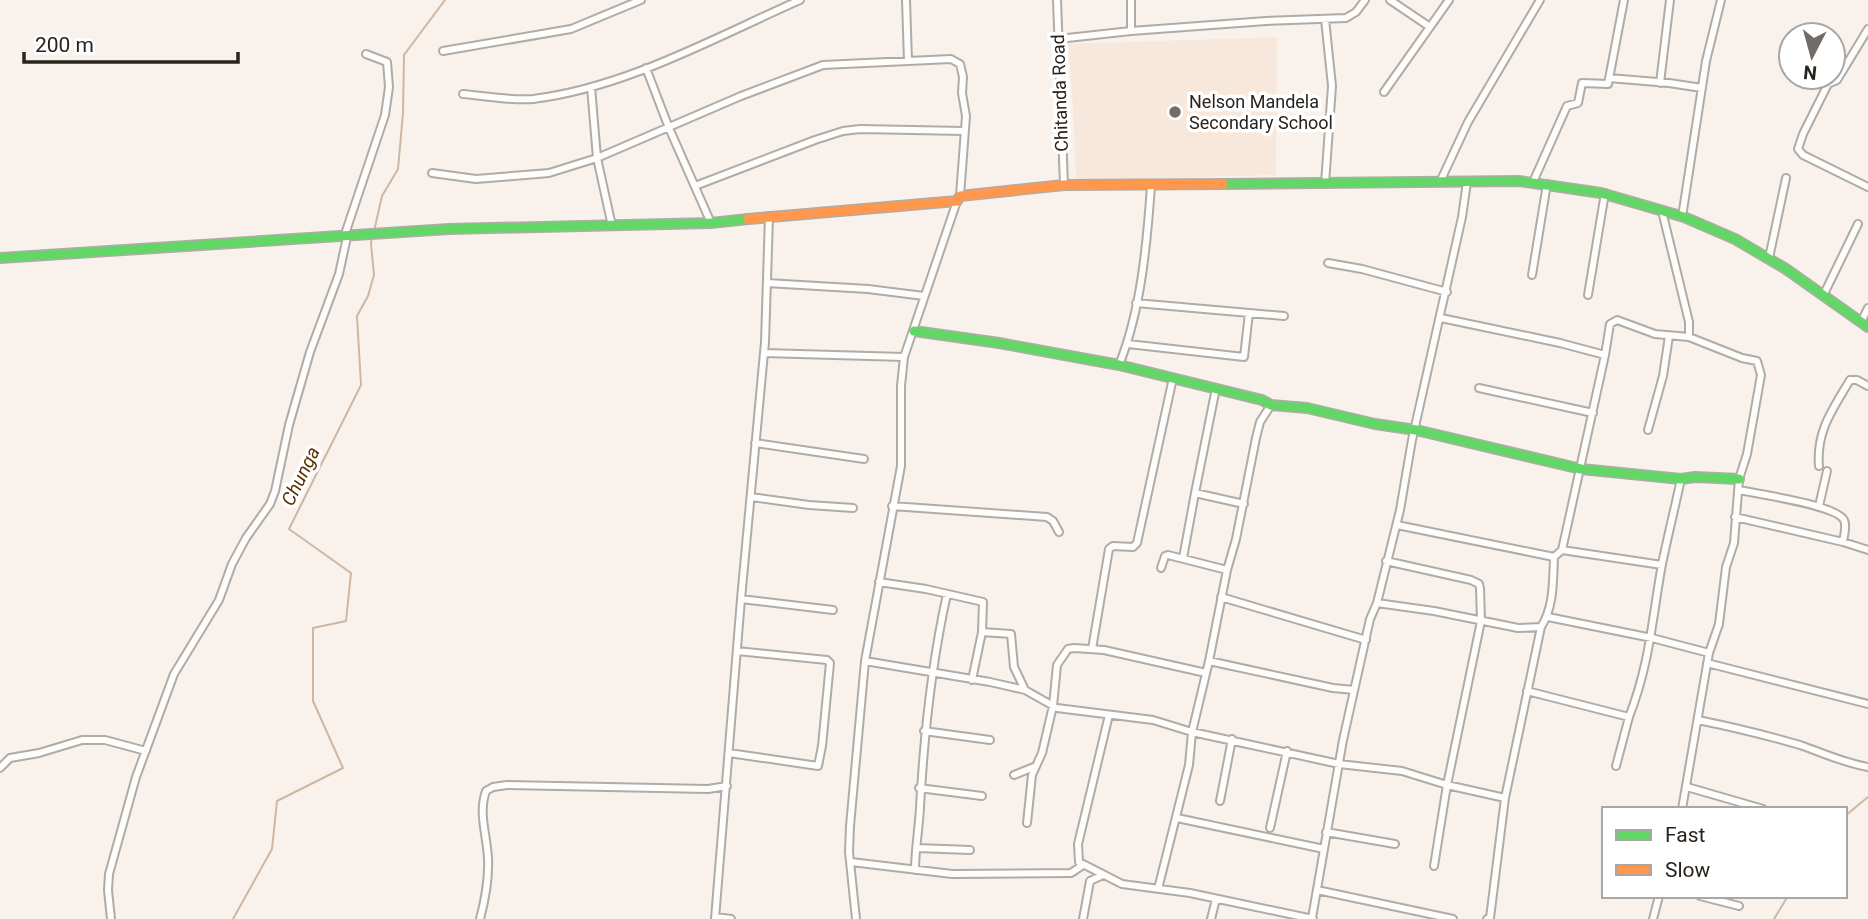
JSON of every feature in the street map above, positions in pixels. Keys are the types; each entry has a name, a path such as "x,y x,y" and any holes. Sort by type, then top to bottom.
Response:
{"street":[{"path":"616,0 619,8"},
{"path":"443,51 571,29 641,0"},
{"path":"463,94 523,99 591,87 646,68 800,0"},
{"path":"906,0 908,61"},
{"name":"Chitanda Road","path":"1057,0 1064,185"},
{"path":"1131,0 1131,30"},
{"path":"1058,39 1131,30 1346,19 1356,12 1365,0"},
{"path":"1390,0 1430,27"},
{"path":"1384,92 1449,0"},
{"path":"1440,182 1468,122 1540,0"},
{"path":"1533,182 1567,106 1578,103 1582,83 1606,86 1624,0"},
{"path":"1660,83 1670,0"},
{"path":"1682,217 1706,61 1721,0"},
{"path":"1325,19 1332,86 1325,184"},
{"path":"1868,29 1837,80 1828,84 1798,149 1803,155 1868,187"},
{"path":"111,919 109,874 136,777 174,674 219,600 246,538 270,504 310,352 339,274 346,237 385,116 389,87 387,62 366,54"},
{"path":"432,173 476,179 549,173 597,158 741,96 823,65 951,59 960,64 966,116 958,199 904,357 901,386 901,466 865,661 850,826 856,919"},
{"path":"646,68 669,128 712,223"},
{"path":"1609,78 1703,89"},
{"path":"591,87 597,158 612,226"},
{"path":"695,186 843,131 964,131"},
{"path":"1769,258 1786,178"},
{"path":"1109,715 1078,844 1077,858 1083,865 1122,884 1312,918 1354,690 1397,524 1447,292 1467,182"},
{"path":"0,258 449,229 712,223 958,199 1064,185 1533,182 1605,193 1717,230 1769,258 1864,325 1868,308"},
{"path":"1532,275 1547,184"},
{"path":"1119,365 1128,344 1136,303 1151,186"},
{"path":"1588,295 1605,193"},
{"path":"1662,211 1689,322 1689,337"},
{"path":"731,919 715,918 764,353 769,216"},
{"path":"1824,296 1858,225"},
{"path":"1328,263 1447,292"},
{"path":"767,283 868,289 924,296"},
{"path":"1136,303 1284,316"},
{"path":"1128,344 1244,357 1249,313"},
{"path":"1441,318 1605,355"},
{"path":"1491,919 1505,798 1541,627 1548,617 1554,557 1562,550 1613,321 1669,336 1689,337 1742,358 1757,361 1760,366 1761,375 1747,454 1739,479 1734,543 1726,567 1719,624 1707,663 1682,807"},
{"path":"914,331 1119,365 1262,400 1271,405 1307,408 1375,424 1416,430 1581,469 1681,479 1739,479"},
{"path":"1648,430 1663,376 1669,336"},
{"path":"764,353 904,357"},
{"path":"1092,649 1109,549 1113,546 1133,547 1137,543 1173,378"},
{"path":"1819,467 1819,443 1827,419 1850,380 1857,380 1868,386"},
{"path":"1183,558 1216,388"},
{"path":"1479,388 1593,413"},
{"path":"1158,889 1189,765 1192,732 1260,422 1271,405"},
{"path":"755,443 864,459"},
{"path":"1819,506 1827,471"},
{"path":"1616,765 1652,638 1662,565 1681,479"},
{"path":"1739,490 1819,506 1844,519 1843,542"},
{"path":"1195,493 1244,504"},
{"path":"751,496 809,505 853,508"},
{"path":"892,506 1047,517 1053,521 1059,532"},
{"path":"1735,517 1868,550"},
{"path":"1397,524 1554,557"},
{"path":"1562,550 1662,565"},
{"path":"1161,568 1165,556 1227,570"},
{"path":"1386,561 1479,584 1481,621 1447,785 1434,866"},
{"path":"879,582 983,602 982,632 972,680"},
{"path":"915,870 924,731 947,594"},
{"path":"1221,597 1366,640"},
{"path":"741,599 833,610"},
{"path":"1377,603 1518,628 1541,627"},
{"path":"1548,617 1652,638 1709,653"},
{"path":"982,632 1011,634 1014,667 1025,690"},
{"path":"1027,822 1034,767 1042,753 1053,706 1052,697 1059,660 1068,649 1092,649 1206,673"},
{"path":"729,753 818,766 830,663 827,660 737,651"},
{"path":"865,661 1025,690 1053,706 1153,720 1192,732 1339,764 1402,771 1447,785 1505,798"},
{"path":"1209,661 1333,688 1354,690"},
{"path":"1707,663 1868,704"},
{"path":"1527,691 1629,717"},
{"path":"1698,720 1766,736 1826,754 1843,763 1868,767"},
{"path":"924,731 990,740"},
{"path":"1220,801 1232,739"},
{"path":"0,768 10,758 39,753 82,740 105,740 146,751"},
{"path":"1270,828 1287,751"},
{"path":"1014,775 1034,767"},
{"path":"480,919 486,891 488,858 482,802 486,792 493,787 507,785 708,789 727,786"},
{"path":"1687,787 1756,807"},
{"path":"919,788 982,796"},
{"path":"1177,818 1324,849"},
{"path":"1326,832 1395,844"},
{"path":"917,848 970,850"},
{"path":"851,862 952,874 1071,873 1083,865"},
{"path":"1083,919 1090,881 1103,875"},
{"path":"1317,890 1453,919"},
{"path":"1653,919 1659,898"},
{"path":"1708,898 1739,906"},
{"path":"1211,919 1216,899"}],"shaded area":[{"name":"Nelson Mandela Secondary School","path":"1277,37 1276,175 1076,181 1068,44"}],"waterway":[{"name":"Chunga","path":"374,231 382,196 398,169 404,55 445,0"},
{"name":"Chunga","path":"233,919 272,849 277,801 343,768 313,701 313,628 346,621 351,573 289,529 361,385 357,316 368,296 374,275 372,237"},
{"path":"1847,814 1868,797"},
{"path":"1774,919 1787,898"}],"traffic: fast":[{"path":"1223,184 1519,181 1601,193 1684,217 1735,239 1786,269 1868,327"},
{"path":"0,258 449,229 711,223 748,219"},
{"path":"914,331 1119,365 1262,400 1271,405 1307,408 1375,424 1416,430 1581,469 1681,479 1739,479"}],"traffic: slow":[{"path":"748,219 957,201 960,196 1064,185 1223,184"}],"place":[{"name":"Nelson Mandela Secondary School","path":"1175,112"}]}
